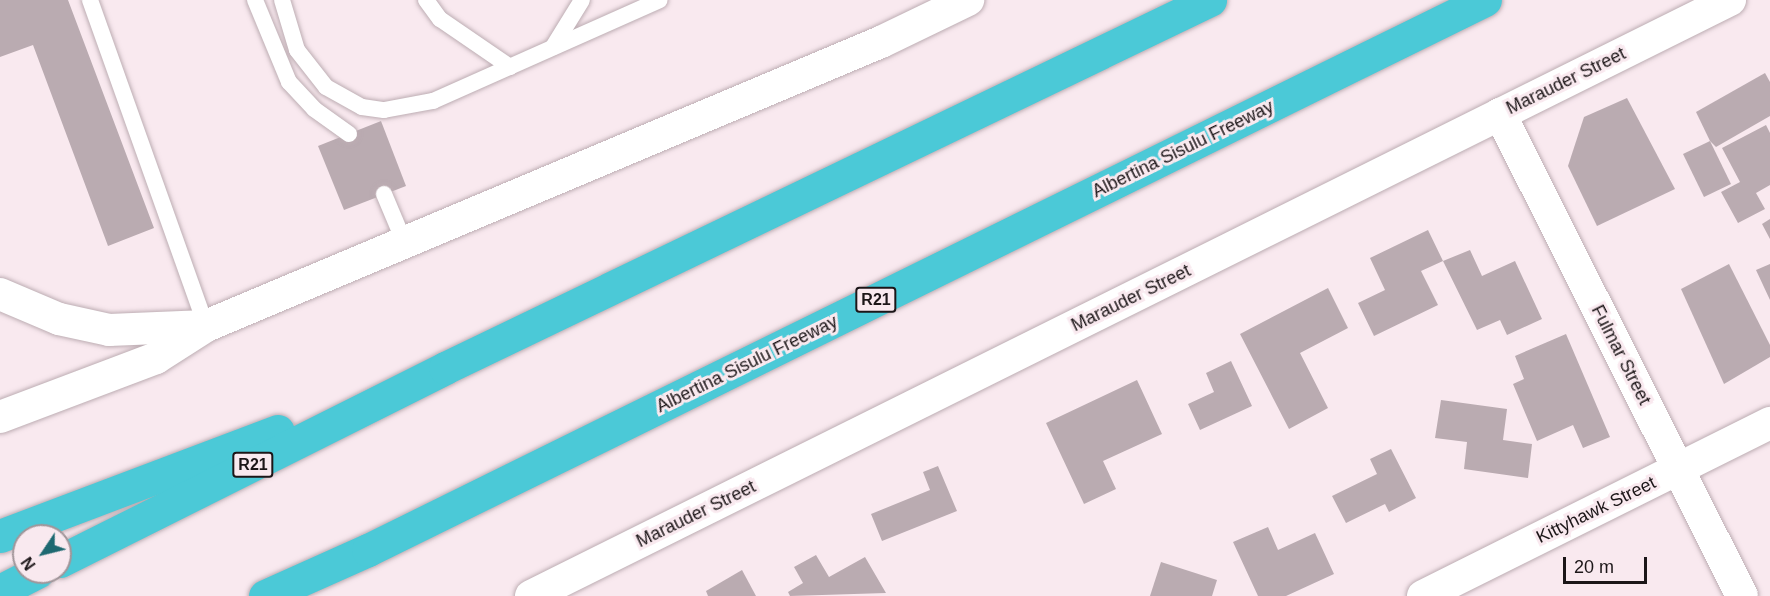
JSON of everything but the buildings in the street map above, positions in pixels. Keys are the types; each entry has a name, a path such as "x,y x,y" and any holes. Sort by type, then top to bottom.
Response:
{"highway":[{"name":"R21","path":"72,555 445,368 1210,0"},
{"name":"Albertina Sisulu Freeway","path":"265,596 400,534 1485,0"},
{"path":"0,536 445,368"},
{"path":"0,591 14,584"}],"street":[{"path":"0,417 156,358 206,326 881,42 968,0"},
{"name":"Marauder Street","path":"531,596 1730,0"},
{"name":"Fulmar Street","path":"1500,114 1742,596"},
{"path":"0,294 59,319 109,330 206,326"},
{"name":"Kittyhawk Street","path":"1423,596 1770,423"}],"lane":[{"path":"90,0 206,326"},
{"path":"255,0 289,82 314,109 349,134"},
{"path":"282,0 297,50 309,69 326,87 362,107 384,110 433,101 660,0"},
{"path":"426,0 440,19 510,67"},
{"path":"553,47 582,0"},
{"path":"384,194 405,244"}]}
